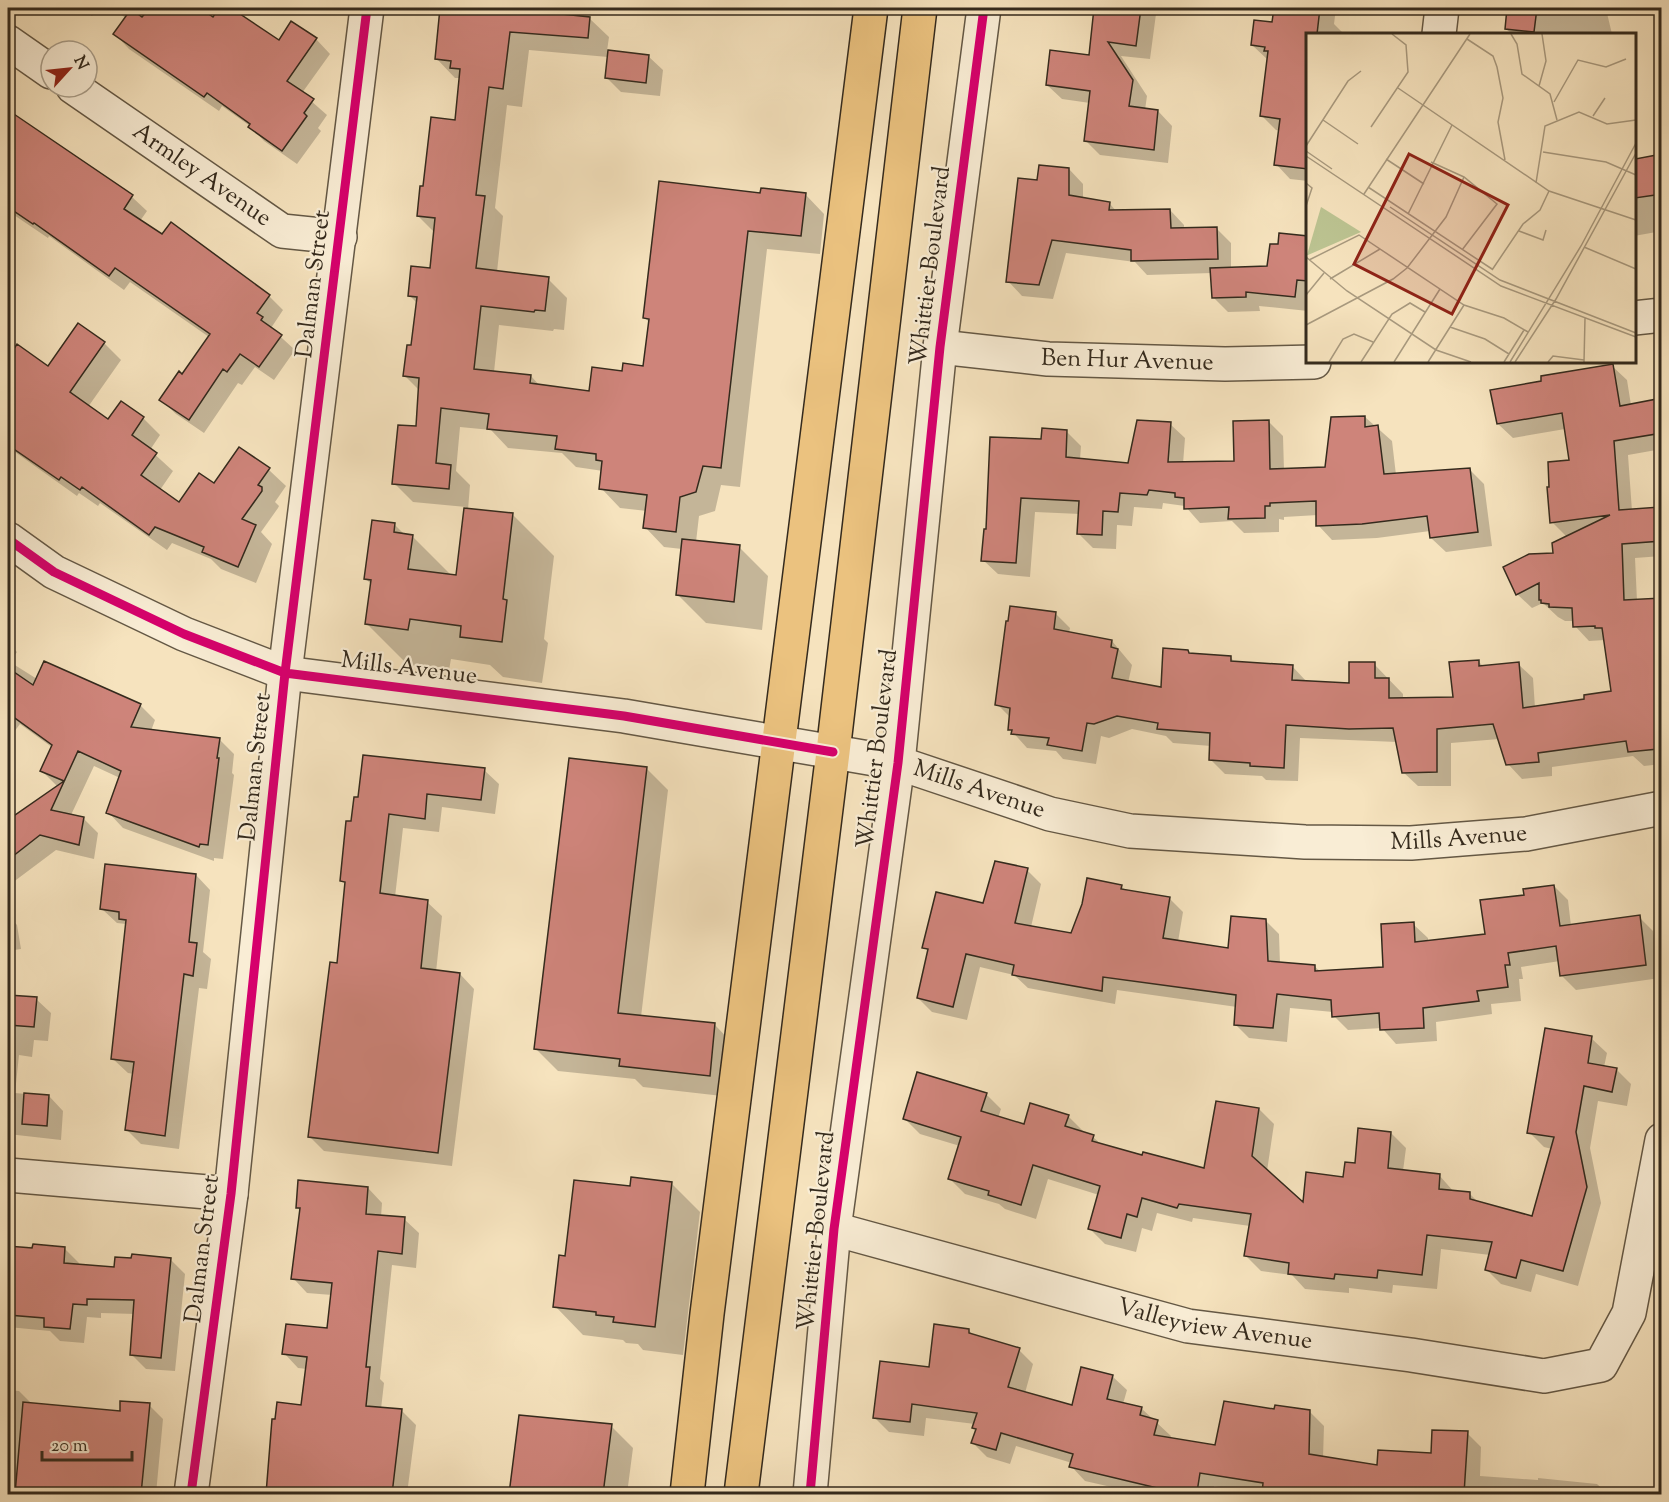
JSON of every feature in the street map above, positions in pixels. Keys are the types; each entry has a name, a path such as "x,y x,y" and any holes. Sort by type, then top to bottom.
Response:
{"main road":[{"path":"687,1494 707,1314 871,8"},
{"name":"Whittier Boulevard","path":"741,1494 833,752 920,8"}],"street":[{"name":"Dalman Street","path":"191,1494 231,1194 285,673 367,8"},
{"name":"Whittier Boulevard","path":"810,1494 834,1229 898,763 940,347 984,8"},
{"path":"1438,33 1442,8"},
{"path":"8,42 39,64"},
{"name":"Armley Avenue","path":"90,99 282,231 340,237"},
{"path":"1636,318 1662,315"},
{"name":"Ben Hur Avenue","path":"940,347 1048,359 1224,364 1306,362"},
{"name":"Mills Avenue","path":"8,539 54,572 184,634 285,673 624,716 898,763 1050,814 1130,831 1305,842 1411,843 1526,834 1662,808"},
{"name":"Valleyview Avenue","path":"834,1229 1188,1326 1411,1355 1544,1376 1601,1365 1629,1313 1662,1140"},
{"path":"8,1175 231,1194"}],"building":[{"path":"150,8 200,8 213,17 219,8 231,8 279,40 291,21 317,38 287,81 314,99 304,113 307,116 282,151 248,127 250,124 207,93 204,97 113,34 131,9 142,17"},
{"path":"440,8 534,8 534,11 590,17 588,38 510,32 503,89 489,87 476,195 485,196 476,268 549,277 545,311 535,310 534,312 481,306 474,369 531,375 530,383 589,391 592,367 622,371 623,363 643,366 649,319 643,318 659,181 760,193 761,188 806,193 801,236 748,231 721,468 703,466 696,492 680,497 676,532 643,528 647,495 599,489 602,461 596,460 596,454 555,449 557,436 487,429 489,414 441,408 436,463 451,465 449,489 392,484 398,425 416,426 419,378 403,376 407,345 411,345 417,297 408,296 411,266 430,268 435,218 417,216 431,117 455,120 460,69 450,68 451,61 435,59"},
{"path":"1094,8 1141,8 1136,46 1108,42 1133,80 1129,106 1158,110 1154,150 1084,141 1090,91 1046,85 1050,50 1089,55"},
{"path":"1274,8 1320,8 1317,33 1306,33 1306,169 1274,165 1280,119 1260,116 1268,51 1264,51 1265,47 1251,45 1254,20 1272,22"},
{"path":"1507,8 1537,8 1534,32 1505,29"},
{"path":"608,50 649,55 646,83 605,78"},
{"path":"8,110 133,195 124,209 162,234 171,222 270,295 257,313 263,317 261,320 282,335 259,367 240,354 227,372 223,369 189,420 159,400 179,371 182,374 210,334 115,268 109,276 8,207"},
{"path":"1662,154 1662,194 1636,198 1636,159"},
{"path":"1039,165 1069,168 1069,195 1110,202 1109,210 1170,209 1171,228 1217,227 1218,259 1131,261 1131,250 1052,240 1039,285 1006,282 1018,178 1037,180"},
{"path":"1279,233 1306,236 1306,281 1297,280 1295,297 1246,292 1246,297 1212,298 1210,268 1267,266 1270,244 1278,244"},
{"path":"78,323 105,342 70,392 108,419 121,401 144,417 132,435 157,453 141,475 179,502 199,473 214,483 239,447 270,468 258,485 262,487 262,491 242,519 256,525 238,567 202,552 204,547 155,527 149,535 82,487 80,490 61,477 59,480 8,445 8,358 17,344 48,366"},
{"path":"1613,364 1620,406 1657,399 1662,428 1662,433 1614,441 1619,510 1660,507 1662,541 1622,544 1624,600 1662,598 1662,735 1656,736 1658,749 1628,752 1626,741 1538,753 1539,762 1506,765 1493,724 1437,729 1437,772 1402,773 1393,728 1349,729 1286,725 1284,768 1209,760 1210,733 1157,729 1158,723 1117,716 1094,724 1087,723 1082,751 1047,745 1049,738 1011,734 1012,730 1008,730 1010,708 995,705 1010,606 1056,612 1054,629 1112,640 1111,647 1118,649 1112,678 1161,687 1163,648 1188,650 1189,653 1231,656 1231,661 1293,665 1292,680 1349,683 1349,662 1375,662 1375,678 1389,678 1389,698 1453,697 1449,662 1479,660 1479,666 1519,662 1523,708 1584,699 1584,695 1611,691 1602,628 1573,627 1572,608 1549,607 1549,604 1541,603 1539,583 1516,595 1503,567 1529,554 1553,553 1552,543 1610,515 1550,523 1547,487 1549,487 1548,462 1569,460 1562,413 1497,424 1490,390 1541,381 1541,376"},
{"path":"1365,416 1365,427 1378,425 1384,474 1470,468 1478,532 1430,538 1427,516 1362,524 1316,526 1316,501 1270,503 1270,506 1265,506 1265,518 1228,519 1229,507 1184,509 1184,498 1175,497 1175,493 1149,490 1147,495 1120,493 1118,512 1103,511 1102,535 1077,534 1079,501 1021,498 1016,563 981,561 984,529 986,529 990,437 1041,439 1042,428 1067,430 1066,457 1128,463 1137,420 1171,422 1168,462 1234,461 1233,421 1269,420 1270,469 1325,467 1331,417"},
{"path":"464,508 513,513 503,599 507,600 502,642 460,637 461,626 410,619 408,630 365,624 371,580 364,579 372,520 395,523 394,532 413,535 408,569 456,575"},
{"path":"682,539 740,545 734,602 676,595"},
{"path":"44,661 141,704 131,727 220,738 208,845 200,844 199,847 106,813 121,771 78,751 51,810 84,817 79,845 40,835 8,860 8,820 64,781 40,771 52,745 8,713 8,668 33,685"},
{"path":"363,755 485,768 481,800 427,794 425,819 389,814 380,893 428,900 421,968 460,973 438,1153 308,1137 330,962 337,963 345,882 340,881 346,821 351,821 354,797 358,797"},
{"path":"569,758 647,767 618,1013 715,1023 710,1076 619,1066 620,1059 534,1049"},
{"path":"995,861 1028,868 1015,923 1071,933 1082,904 1087,878 1122,885 1121,889 1170,897 1163,938 1228,948 1231,916 1266,919 1268,961 1315,965 1315,971 1383,967 1381,924 1414,922 1415,942 1485,934 1480,900 1524,895 1523,889 1554,885 1560,926 1640,915 1646,965 1560,976 1556,946 1508,953 1510,965 1505,965 1508,987 1477,991 1479,1001 1423,1008 1424,1028 1380,1030 1379,1013 1332,1017 1331,1000 1277,994 1273,1028 1234,1025 1236,995 1103,977 1102,991 1012,975 1014,965 966,954 953,1007 917,998 928,949 922,948 936,892 983,903"},
{"path":"105,864 196,874 189,942 197,943 193,976 184,974 165,1136 125,1130 134,1062 111,1059 126,920 119,919 119,912 100,909"},
{"path":"8,995 37,997 34,1027 8,1025"},
{"path":"1545,1028 1592,1036 1588,1063 1617,1068 1612,1092 1584,1086 1576,1132 1587,1187 1563,1271 1521,1260 1516,1278 1485,1270 1492,1242 1427,1235 1422,1275 1378,1270 1377,1278 1335,1274 1334,1279 1288,1274 1289,1263 1244,1256 1251,1214 1179,1204 1177,1208 1142,1198 1137,1217 1127,1214 1121,1238 1088,1229 1100,1186 1033,1165 1021,1205 988,1195 989,1191 948,1179 961,1137 903,1119 917,1072 987,1093 981,1111 1024,1124 1030,1103 1069,1115 1065,1126 1094,1135 1092,1141 1142,1155 1143,1152 1204,1168 1216,1101 1259,1108 1252,1156 1303,1202 1306,1172 1343,1177 1345,1162 1355,1163 1358,1128 1391,1132 1388,1168 1440,1174 1439,1189 1470,1192 1470,1199 1532,1216 1554,1137 1527,1133"},
{"path":"24,1093 49,1095 47,1126 22,1124"},
{"path":"631,1177 672,1182 655,1327 613,1322 614,1317 596,1315 596,1312 553,1307 559,1255 565,1256 574,1180 630,1186"},
{"path":"298,1180 368,1187 366,1214 405,1217 402,1254 378,1251 366,1367 370,1367 366,1406 402,1409 392,1494 266,1494 272,1419 275,1419 277,1402 301,1405 307,1357 282,1354 286,1324 327,1328 332,1283 291,1279 300,1208 296,1208"},
{"path":"33,1244 65,1247 64,1263 114,1267 115,1257 131,1258 132,1254 171,1258 161,1358 130,1355 134,1300 87,1299 87,1305 73,1304 70,1329 44,1327 44,1318 8,1315 8,1246 32,1248"},
{"path":"934,1324 969,1329 969,1333 1020,1348 1008,1387 1072,1405 1081,1367 1113,1375 1107,1399 1142,1407 1140,1415 1158,1420 1154,1435 1215,1445 1224,1401 1274,1409 1275,1405 1310,1410 1309,1454 1377,1465 1378,1450 1431,1453 1432,1430 1468,1431 1464,1494 1262,1494 1263,1483 1200,1473 1197,1492 1174,1489 1174,1492 1069,1467 1073,1454 1001,1433 996,1450 971,1443 976,1429 972,1428 977,1413 912,1404 910,1422 873,1418 880,1361 929,1367"},
{"path":"120,1401 150,1403 141,1494 15,1494 23,1402 120,1411"},
{"path":"519,1415 612,1424 603,1494 509,1494"}],"cycle path":[{"path":"191,1494 231,1194 285,673 367,8"},
{"path":"810,1494 834,1229 898,763 940,347 984,8"},
{"path":"8,539 54,572 184,634 285,673 624,716 833,752"}]}
